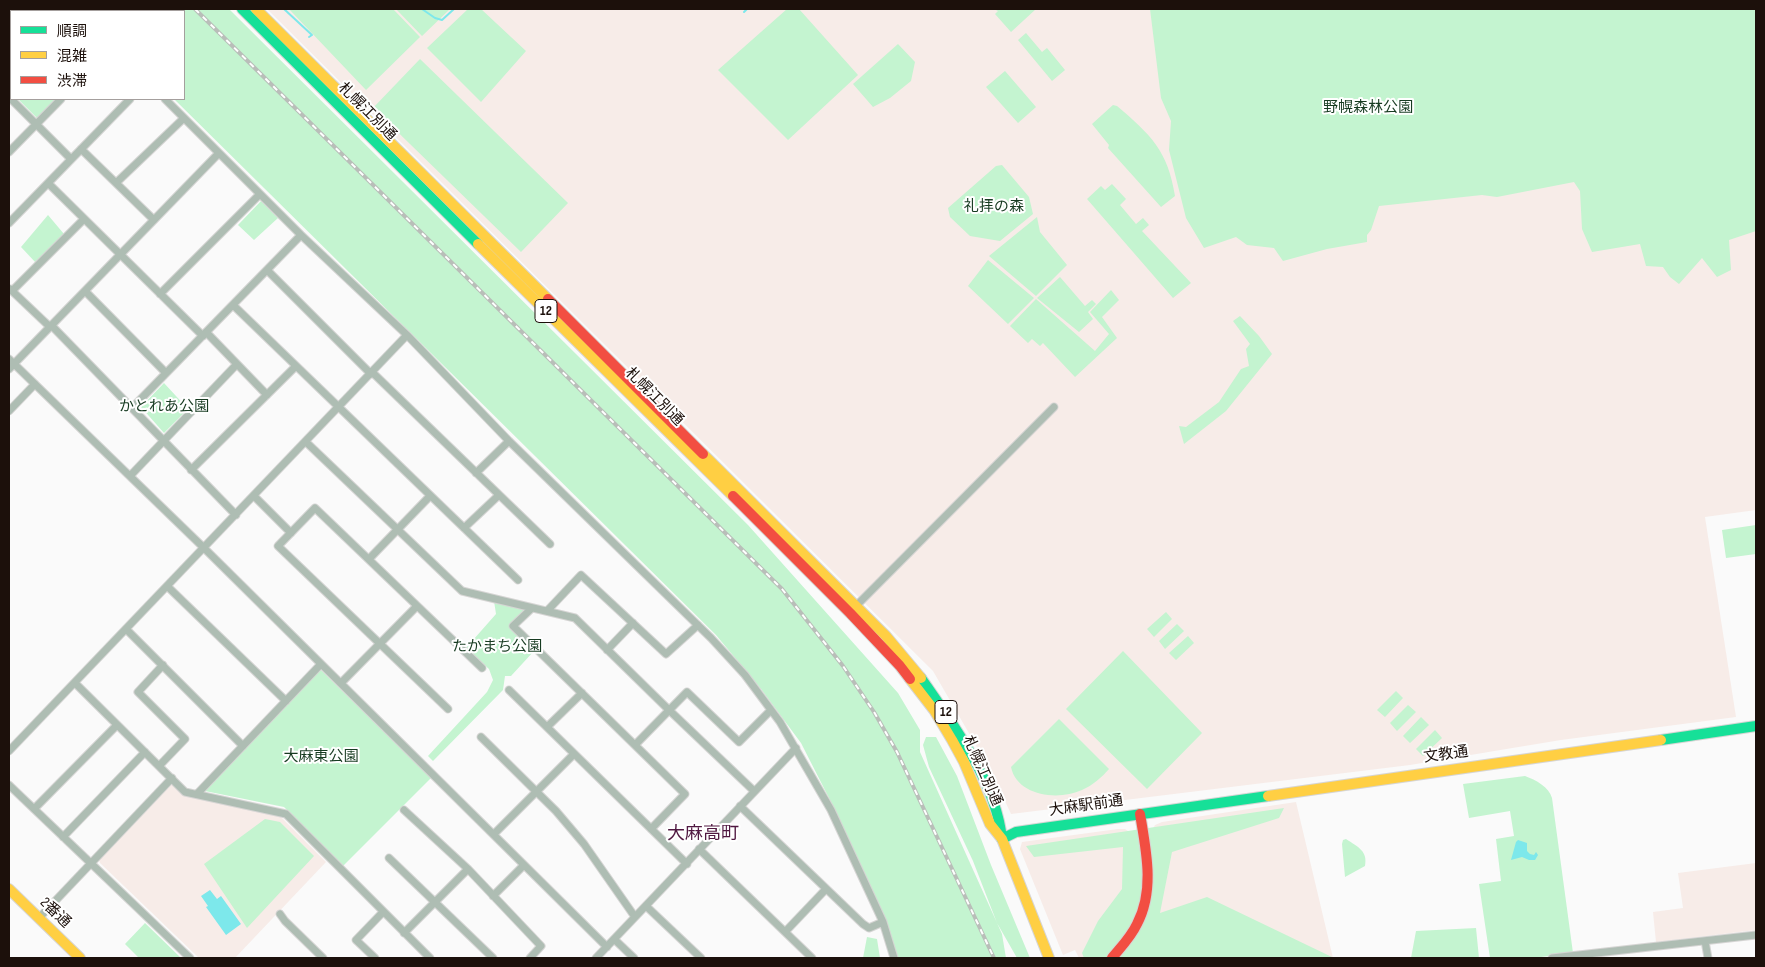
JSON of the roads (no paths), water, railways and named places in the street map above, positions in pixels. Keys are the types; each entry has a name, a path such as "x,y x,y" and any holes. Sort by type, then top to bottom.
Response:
{"main road":[{"name":"札幌江別通","path":"242,9 853,609"},
{"name":"札幌江別通","path":"256,9 853,609 934,710 952,740 964,762 990,824 1002,839 1049,958"},
{"name":"文教通","path":"1140,814 1756,726"},
{"name":"大麻駅前通","path":"1002,839 1016,832 1140,814 1148,872 1146,900 1134,931 1112,958"},
{"name":"2番通","path":"9,888 80,958"}],"street":[{"path":"12,100 71,159"},
{"path":"9,152 60,100"},
{"path":"9,223 129,100"},
{"path":"166,100 301,235 408,336 509,441 698,625 745,675 796,748 831,810 883,922 894,958"},
{"path":"116,183 184,118"},
{"path":"81,149 154,220"},
{"path":"219,153 51,326 10,364 35,384 204,548 607,946"},
{"path":"48,183 160,294 237,364 267,395"},
{"path":"160,294 260,194"},
{"path":"84,219 10,290 51,326 236,515"},
{"path":"132,408 301,235"},
{"path":"267,270 550,544"},
{"path":"85,291 166,373"},
{"path":"233,305 518,580"},
{"path":"9,751 408,336"},
{"path":"130,476 237,364"},
{"path":"191,470 296,366"},
{"path":"9,411 35,384"},
{"path":"853,609 1054,407"},
{"path":"476,473 509,441"},
{"path":"306,442 462,591 575,618 754,791"},
{"path":"464,528 499,495"},
{"path":"254,496 291,533"},
{"path":"368,559 430,496"},
{"path":"448,709 278,546 315,508 482,668"},
{"path":"547,611 581,575 666,654 698,625"},
{"path":"167,586 286,700"},
{"path":"341,683 418,606"},
{"path":"532,608 513,626 685,794 651,829"},
{"path":"607,650 633,623"},
{"path":"126,629 243,746"},
{"path":"197,794 321,664"},
{"path":"159,766 186,739 138,692 163,665"},
{"path":"75,683 185,792 286,814 430,958"},
{"path":"509,690 687,864"},
{"path":"635,744 687,692 739,742 771,710"},
{"path":"547,727 582,693"},
{"path":"34,810 117,725"},
{"path":"481,737 556,811 584,844 636,917"},
{"path":"596,958 796,748"},
{"path":"62,837 145,752"},
{"path":"494,834 574,754"},
{"path":"39,918 172,778"},
{"path":"9,785 190,958"},
{"path":"740,806 867,928 883,922"},
{"path":"404,810 468,869 541,946 530,958"},
{"path":"699,849 812,958"},
{"path":"389,858 493,958"},
{"path":"493,896 524,864"},
{"path":"404,933 468,869"},
{"path":"785,932 826,889"},
{"path":"646,906 701,958"},
{"path":"375,958 356,940 383,912"},
{"path":"280,914 285,922 323,958"},
{"path":"1552,958 1756,935"},
{"path":"614,940 634,958"},
{"path":"1705,941 1708,958"}],"water":[{"path":"1518,840 1527,843 1527,851 1530,854 1534,855 1536,852 1538,855 1535,860 1522,857 1511,860"},
{"path":"210,890 217,899 221,896 241,924 226,935 206,907 208,906 201,896"}],"waterway":[{"path":"284,9 312,35 309,37"},
{"path":"422,9 435,18 442,20 454,9"},
{"path":"744,12 747,9"}],"railway":[{"path":"195,9 782,589 843,666 874,712 897,752 994,958"}],"district":[{"name":"大麻高町","path":"703,834"}],"park label":[{"name":"野幌森林公園","path":"1368,108"},
{"name":"礼拝の森","path":"994,207"},
{"name":"かとれあ公園","path":"164,407"},
{"name":"たかまち公園","path":"497,647"},
{"name":"大麻東公園","path":"321,757"}]}
